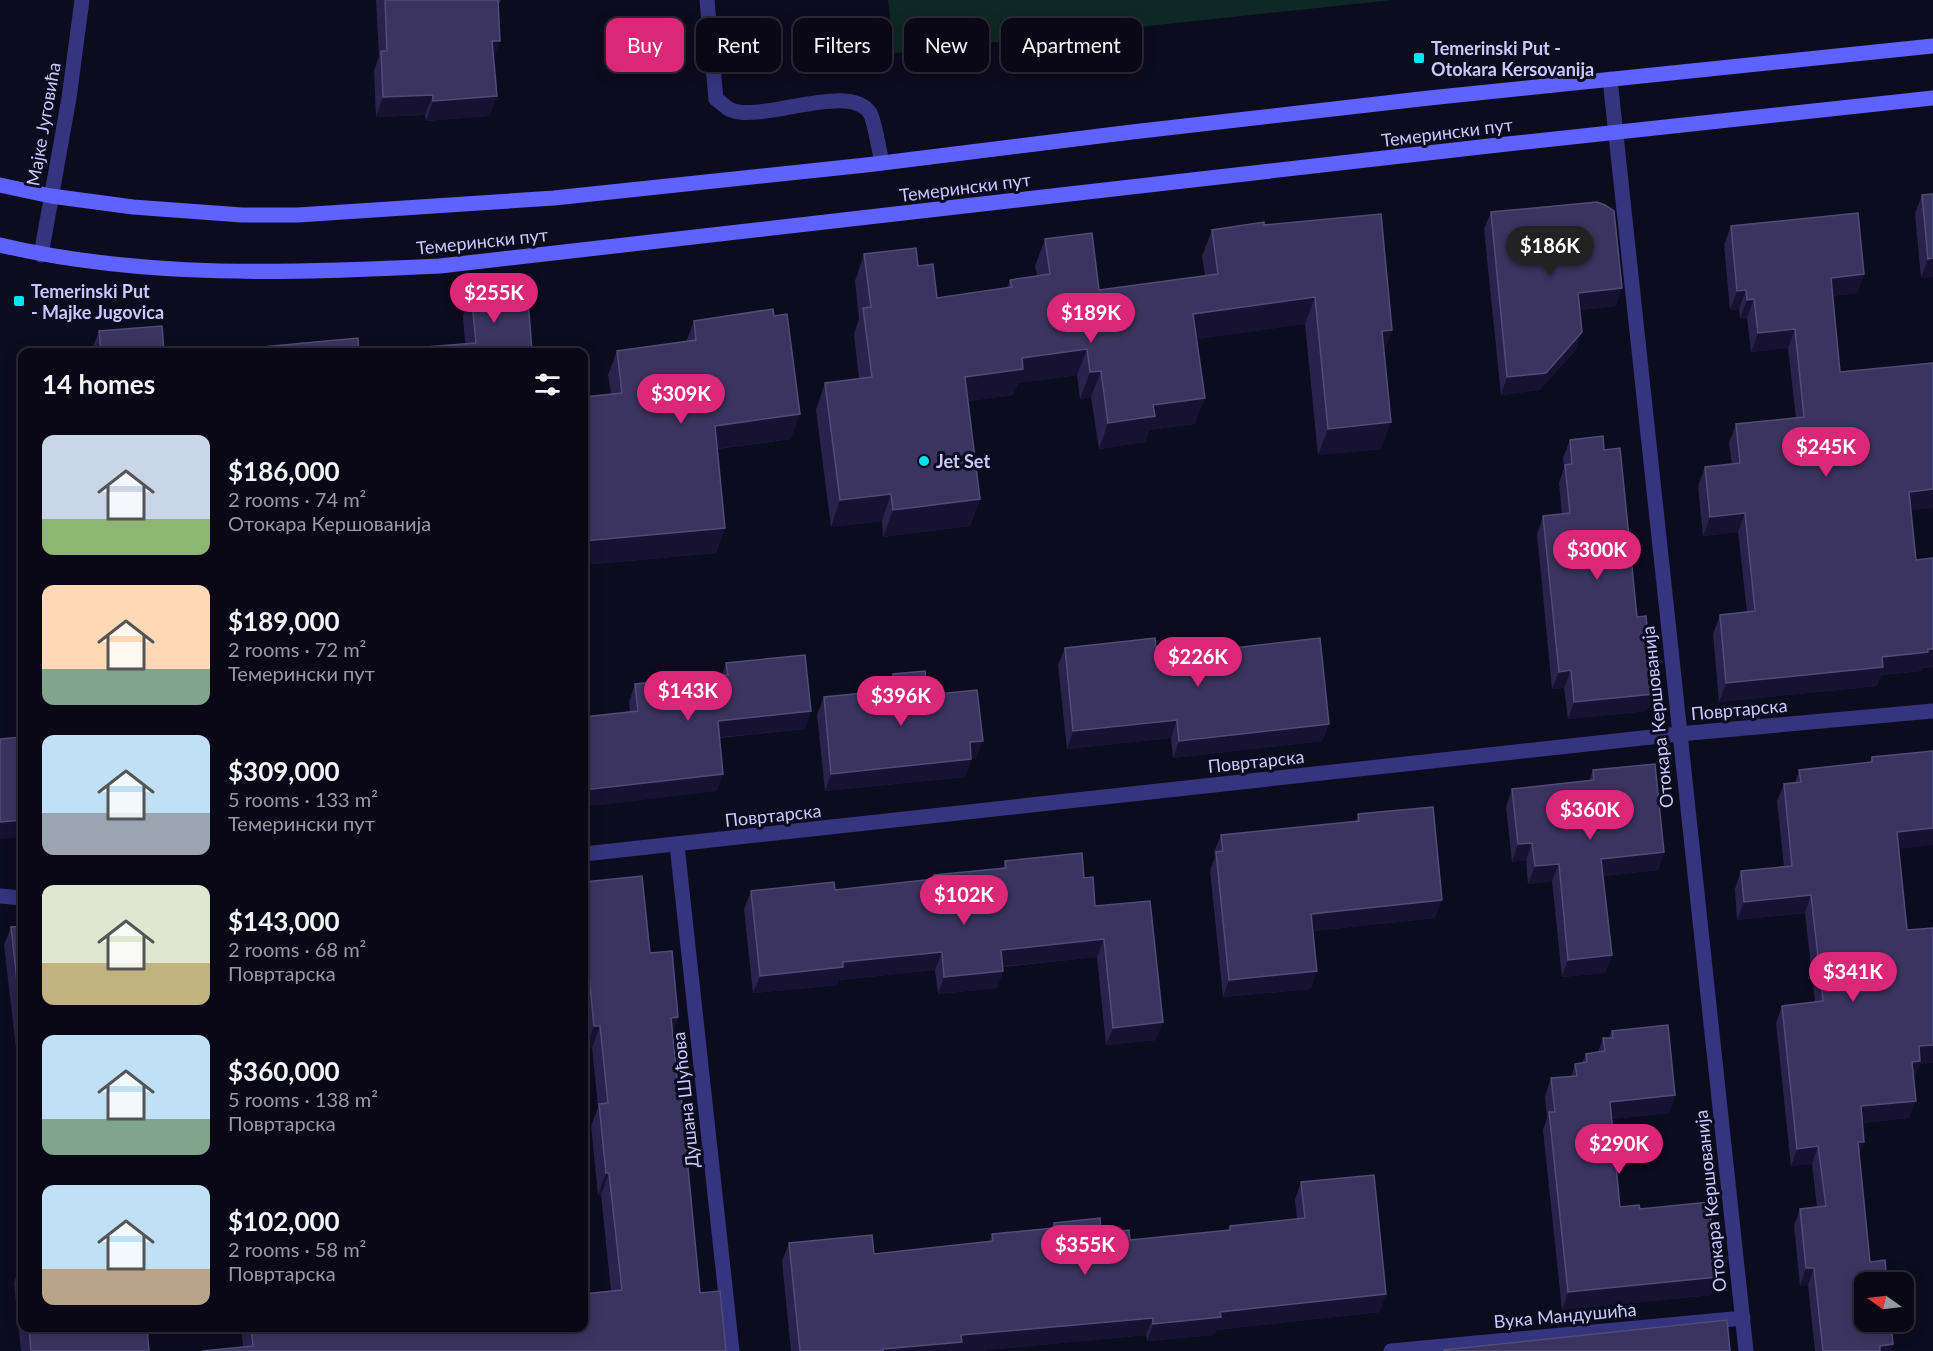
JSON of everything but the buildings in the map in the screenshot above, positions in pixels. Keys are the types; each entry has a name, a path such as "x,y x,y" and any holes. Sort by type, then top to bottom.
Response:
{"main road":[{"name":"Темерински пут","path":"0,185 51,196 144,208 242,215 298,215 554,198 882,163 1132,132 1610,79 1933,46"},
{"name":"Темерински пут","path":"0,245 41,255 179,270 327,271 440,266 1614,132 1933,98"}],"street":[{"name":"Мајке Југовића","path":"41,255 69,98 82,0"},
{"path":"707,0 717,99 731,110 749,112 838,100 858,103 871,114 882,163"},
{"name":"Отокара Кершованија","path":"1610,79 1678,734 1746,1351"},
{"name":"Повртарска","path":"588,854 1678,734 1933,711"},
{"name":"Душана Шућова","path":"677,845 732,1351"},
{"path":"0,896 18,898"},
{"name":"Вука Мандушића","path":"1391,1351 1743,1318"}],"green space":[{"path":"888,0 1392,0 1142,27 1142,18 1001,18 1001,42 989,43 989,18 904,18 904,52 894,53 892,18 890,18"}],"place":[{"name":"Temerinski Put - Otokara Kersovanija","path":"1419,58"},
{"name":"Temerinski Put - Majke Jugovica","path":"19,301"},
{"name":"Jet Set","path":"924,461"}]}
